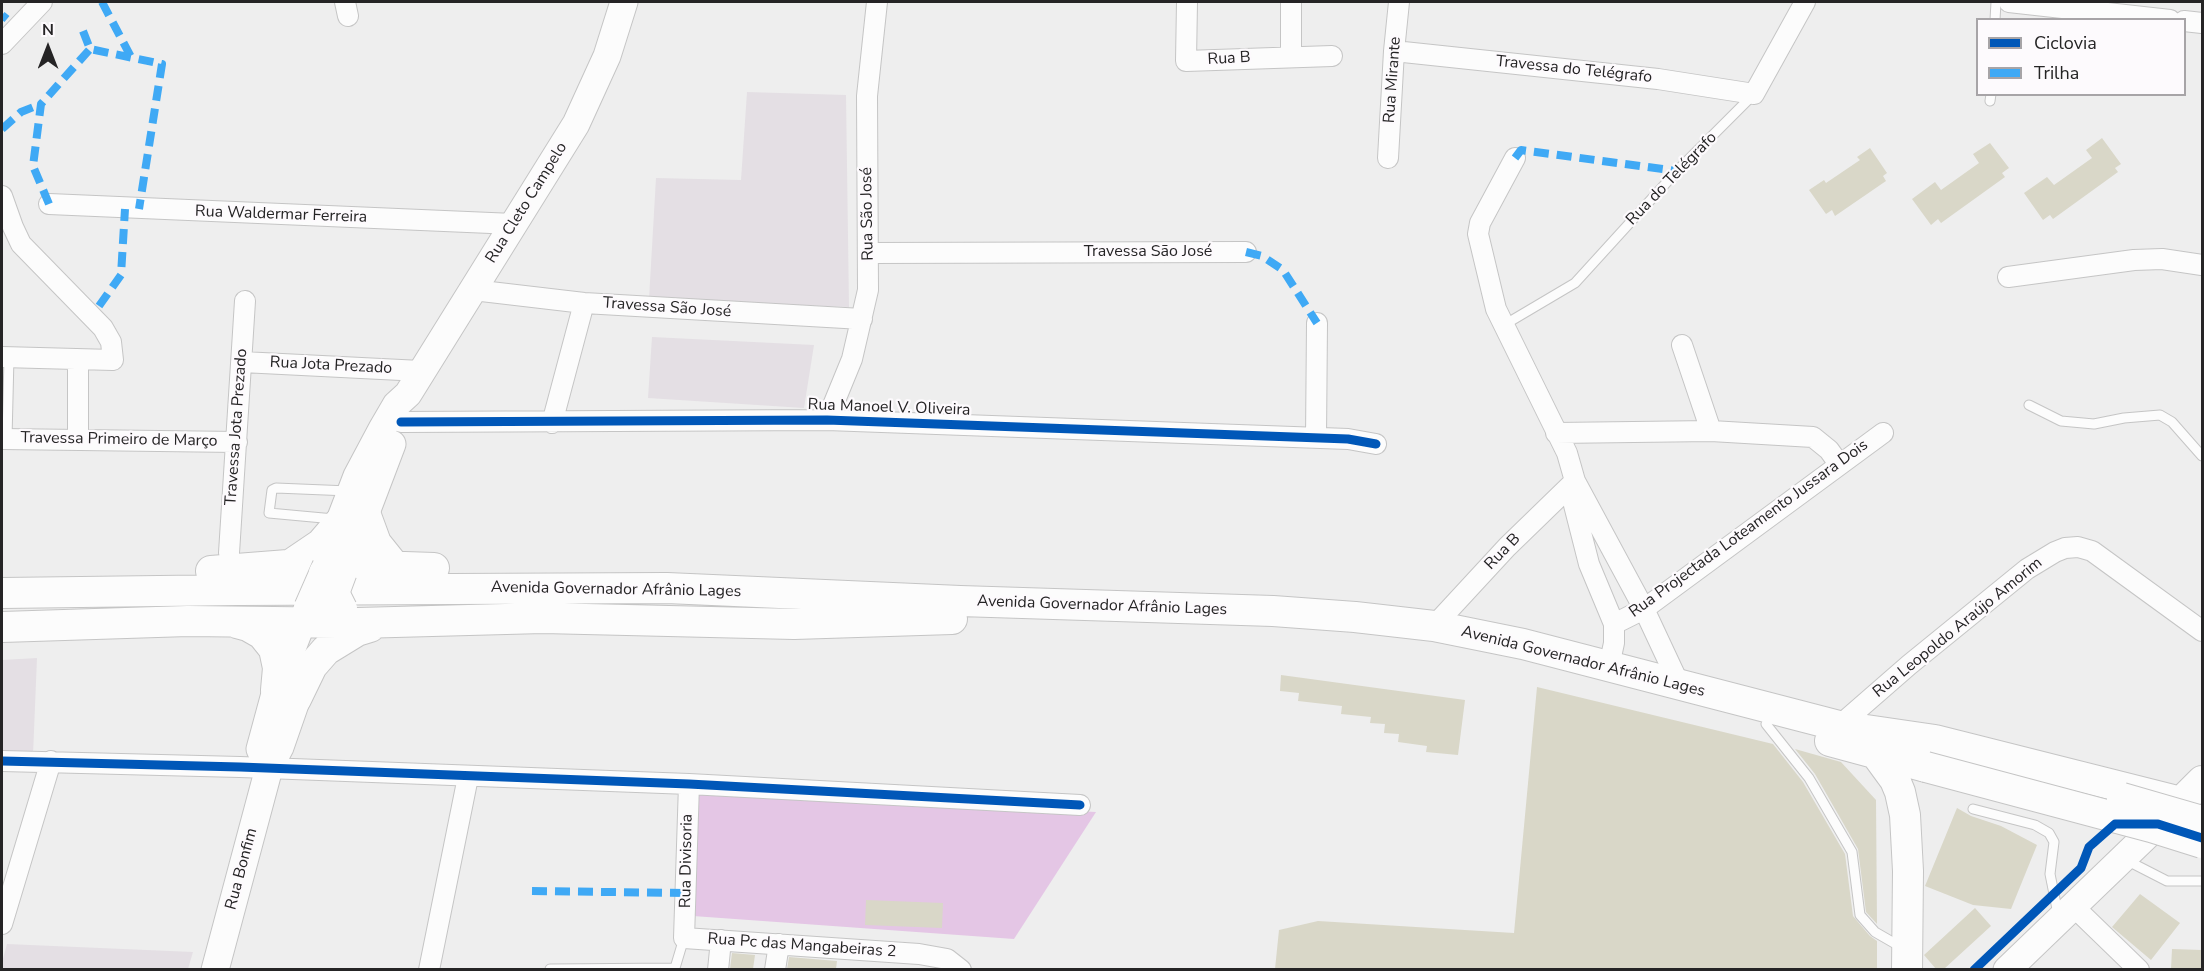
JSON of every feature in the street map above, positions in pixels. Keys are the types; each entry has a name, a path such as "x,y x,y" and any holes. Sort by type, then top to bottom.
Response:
{"main road":[{"name":"Rua Cleto Campelo","path":"349,511 401,422 408,394 421,371 576,124 607,56 624,2"},
{"name":"Rua Cleto Campelo","path":"329,595 349,511 382,429 396,405 408,394"},
{"path":"286,695 326,650 357,631 329,595 321,544 349,511 396,568"},
{"path":"234,622 329,595 396,568 631,572 823,580 891,586 956,610"},
{"path":"2,580 238,570 329,595 543,618 794,624 956,610"},
{"name":"Avenida Governador Afrânio Lages","path":"2,593 667,588 956,610 1354,632 1453,646 1766,724 1876,754 1929,760"},
{"name":"Rua Bonfim","path":"215,969 269,768 280,747 286,695 329,595"},
{"name":"Avenida Governador Afrânio Lages","path":"2,610 236,603 606,603 956,610 1274,611 1355,617 1434,626 1523,644 1839,726 1935,740 2195,801"},
{"path":"2,627 188,621 234,622 248,626 262,634 274,649 286,695"},
{"path":"1839,726 1929,760 2202,843"},
{"path":"1876,754 1895,780 1905,815 1908,871 1908,960"},
{"path":"1929,760 2160,807 2195,801"},
{"path":"2011,968 2147,835 2195,801"},
{"path":"2147,835 2202,855"}],"street":[{"path":"2,44 42,2"},
{"name":"Rua São José","path":"827,420 852,359 868,290 870,253 867,96 877,2"},
{"name":"Rua B","path":"1187,2 1186,61 1332,56"},
{"path":"1291,2 1291,56"},
{"name":"Rua Mirante","path":"1388,158 1399,2"},
{"name":"Rua do Telégrafo","path":"1754,94 1805,2"},
{"path":"2009,2 2152,18"},
{"path":"2186,21 2202,23"},
{"name":"Travessa do Telégrafo","path":"1394,51 1658,79 1754,94"},
{"path":"1515,158 1480,223 1478,234 1496,309 1567,453 1575,481 1644,609 1680,686"},
{"path":"2,196 21,244 103,328 111,342 113,360 5,357"},
{"name":"Rua Waldermar Ferreira","path":"49,204 514,224"},
{"name":"Travessa São José","path":"870,253 1246,252"},
{"path":"2008,277 2134,260 2162,259 2202,265"},
{"name":"Travessa São José","path":"473,290 584,303 862,319"},
{"name":"Travessa Jota Prezado","path":"229,553 245,301"},
{"path":"552,423 584,303"},
{"path":"1316,438 1317,324"},
{"path":"1682,345 1711,431"},
{"path":"78,360 78,440"},
{"name":"Rua Jota Prezado","path":"242,362 421,371"},
{"name":"Rua Manoel V. Oliveira","path":"401,422 827,420 1347,439 1376,444"},
{"path":"1556,433 1711,431 1813,437 1829,450 1839,464"},
{"name":"Rua Projectada Loteamento Jussara Dois","path":"1614,624 1644,609 1883,432"},
{"name":"Travessa Primeiro de Março","path":"4,439 237,442"},
{"path":"1575,481 1574,506 1589,564 1614,624 1614,643 1609,666"},
{"name":"Rua B","path":"1434,626 1507,547 1575,481"},
{"name":"Rua Leopoldo Araújo Amorim","path":"1839,726 1909,664 2027,569 2066,548 2078,547 2092,551 2202,631"},
{"path":"2,760 689,784 1080,805"},
{"path":"2,924 51,761"},
{"path":"429,969 468,777"},
{"name":"Rua Divisoria","path":"684,938 689,784"},
{"path":"2066,913 2139,969"},
{"name":"Rua Pc das Mangabeiras 2","path":"684,938 919,954 948,959 961,969"},
{"path":"718,969 721,940"},
{"path":"775,969 779,944"}],"lane":[{"path":"1995,18 1996,2"},
{"name":"Rua do Telégrafo","path":"1504,325 1575,283 1677,171 1754,94"},
{"path":"4,439 5,357"},
{"path":"2029,405 2061,421 2094,424 2124,418 2160,415 2172,422 2202,456"},
{"path":"276,488 349,511 269,513 268,510 272,490 276,488"},
{"path":"1766,724 1809,778 1852,852 1860,915 1875,932 1908,960"},
{"path":"1972,808 2035,825 2049,832 2054,842 2050,874 2066,913"},
{"path":"2123,858 2167,881 2202,881"},
{"path":"550,969 675,968 684,938"}],"shaded area":[{"path":"747,92 846,95 849,307 649,299 656,178 741,180"},
{"path":"652,337 814,345 804,408 648,398"},
{"path":"37,658 33,755 2,755 2,660"},
{"path":"699,792 1096,812 1014,939 693,916"},
{"path":"7,944 193,952 188,969 2,969"}],"building":[{"path":"2102,138 2121,164 2115,168 2118,172 2053,219 2050,215 2043,220 2024,193 2047,177 2054,185 2092,158 2086,150"},
{"path":"1990,143 2009,168 2002,173 2005,177 1941,223 1938,219 1931,225 1912,199 1935,182 1941,190 1979,163 1973,154"},
{"path":"1870,148 1887,173 1883,176 1886,181 1835,216 1832,210 1826,214 1809,190 1824,180 1826,183 1860,160 1857,157"},
{"path":"1281,675 1465,700 1458,755 1426,752 1427,746 1398,742 1399,734 1384,733 1385,724 1370,723 1371,717 1341,714 1342,706 1298,701 1299,693 1280,691"},
{"path":"1537,687 1773,744 1803,782 1845,854 1853,916 1877,941 1877,969 1275,969 1279,930 1318,921 1514,933"},
{"path":"1795,749 1841,762 1876,800 1877,924 1866,912 1858,849 1815,774"},
{"path":"1957,808 1971,816 2001,826 2037,845 2011,909 1973,905 1925,886"},
{"path":"2140,894 2180,923 2151,960 2112,927"},
{"path":"866,900 943,903 942,928 865,925"},
{"path":"1975,908 1991,926 1944,969 1936,969 1924,955"},
{"path":"2172,949 2202,950 2202,969 2171,969"},
{"path":"732,953 755,955 753,969 730,969"},
{"path":"789,957 837,961 836,969 787,969"}],"marked path":[{"path":"102,2 131,57"},
{"path":"2,15 7,19"},
{"path":"83,31 90,49 162,64 139,209"},
{"path":"49,204 33,166 41,104 90,49"},
{"path":"2,129 21,112 41,104"},
{"path":"1515,158 1521,150 1677,171"},
{"path":"99,306 121,275 125,209"},
{"path":"1246,252 1262,256 1283,270 1317,323"},
{"path":"532,891 686,893"}],"cycle path":[{"path":"401,422 827,420 1348,439 1376,444"},
{"path":"2,761 240,767 689,784 1080,805"},
{"path":"1974,970 2081,868 2089,847 2115,824 2158,824 2202,838"}]}
